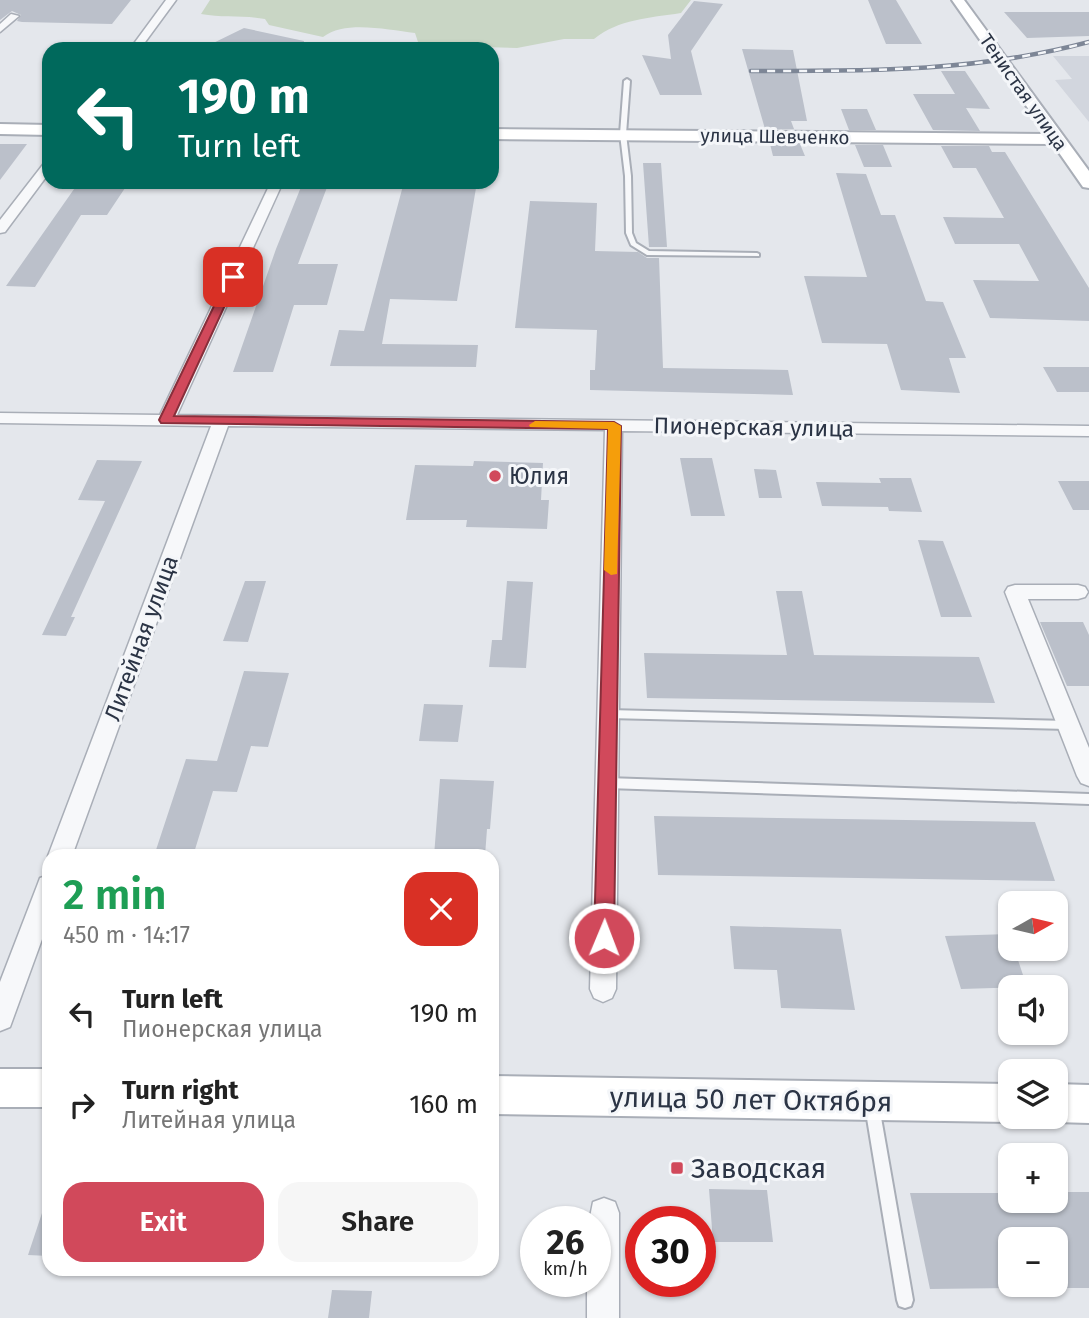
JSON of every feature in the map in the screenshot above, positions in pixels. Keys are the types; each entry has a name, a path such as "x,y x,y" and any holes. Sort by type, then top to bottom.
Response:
{"main road":[{"name":"Тенистая улица","path":"958,0 1089,183"},
{"path":"0,130 42,130"},
{"name":"улица Шевченко","path":"499,134 1058,139"},
{"path":"0,1088 42,1088"},
{"name":"улица 50 лет Октября","path":"499,1095 998,1103"},
{"path":"1068,1103 1089,1104"}],"street":[{"path":"140,42 171,0"},
{"path":"0,29 14,16"},
{"path":"0,229 42,174"},
{"path":"166,420 274,189"},
{"name":"Пионерская улица","path":"0,418 1089,431"},
{"name":"Литейная улица","path":"63,849 221,421"},
{"path":"603,989 614,426"},
{"path":"1078,592 1015,592 1089,776"},
{"path":"0,1018 42,905"},
{"path":"603,1297 603,1318"}],"lane":[{"path":"627,81 623,134 628,176 629,233 633,244 648,253 757,255"},
{"path":"608,714 1068,725"},
{"path":"607,783 1089,799"},
{"path":"871,1101 905,1300"}],"shaded area":[{"path":"1053,56 1089,56 1089,122 1055,80 1072,79"}],"green space":[{"path":"210,0 691,0 681,13 624,23 594,39 564,39 517,48 499,47 499,42 418,42 415,33 355,27 323,37 269,25 265,19 201,14"}],"building":[{"path":"0,0 131,0 112,24 22,22 17,21 21,15 12,11 0,20"},
{"path":"868,0 896,0 922,44 886,44"},
{"path":"694,1 723,4 691,51 702,95 660,95 642,55 671,59 668,35"},
{"path":"1004,12 1089,12 1089,36 1027,38"},
{"path":"244,28 304,41 304,42 215,42"},
{"path":"742,49 793,50 807,121 791,121 794,129 765,129"},
{"path":"941,71 965,71 981,95 990,109 966,108 980,131 933,130 913,94 955,94"},
{"path":"841,109 867,109 876,130 849,130"},
{"path":"0,144 27,144 0,180"},
{"path":"770,144 800,144 805,156 773,156"},
{"path":"855,145 883,145 892,167 864,167"},
{"path":"941,146 989,146 992,152 1005,152 1089,288 1089,321 990,318 973,280 1039,281 1019,244 955,244 943,217 1004,218 976,168 953,168"},
{"path":"643,163 661,163 667,247 649,247"},
{"path":"836,173 866,174 881,215 895,215 926,301 943,302 966,358 949,358 960,393 901,390 887,344 822,343 804,276 867,277"},
{"path":"74,189 124,189 107,215 81,215 35,287 6,286"},
{"path":"300,189 326,189 298,264 338,264 327,305 294,305 273,372 233,372"},
{"path":"402,189 476,189 457,301 390,299 382,344 478,345 476,367 330,366 339,330 364,331"},
{"path":"530,201 597,203 595,251 638,252 647,258 659,258 663,368 788,370 793,395 590,390 590,370 595,370 597,330 515,328"},
{"path":"1043,367 1089,367 1089,392 1057,392"},
{"path":"680,458 712,458 725,516 691,516"},
{"path":"97,460 142,461 71,617 75,617 66,636 42,635 105,501 78,500"},
{"path":"474,461 543,463 541,500 549,500 547,529 466,527 467,520 406,520 415,465 473,466"},
{"path":"754,469 776,470 782,498 759,498"},
{"path":"879,478 911,478 922,512 889,511 888,507 822,506 816,482 881,483"},
{"path":"1058,481 1089,481 1089,510 1073,510"},
{"path":"918,540 943,541 972,617 941,617"},
{"path":"245,581 266,581 248,642 223,641"},
{"path":"507,581 533,582 526,668 489,667 492,640 502,640"},
{"path":"776,591 802,591 814,655 979,657 995,703 647,698 644,653 787,655"},
{"path":"1040,622 1083,622 1089,635 1089,686 1067,686"},
{"path":"244,671 289,673 268,747 251,746 237,792 213,791 195,849 156,849 186,759 217,761"},
{"path":"424,704 463,705 458,742 419,741"},
{"path":"440,779 494,781 486,849 435,849"},
{"path":"654,816 1035,822 1055,881 658,875"},
{"path":"730,926 841,929 855,1010 781,1008 777,970 734,969"},
{"path":"998,934 998,961 1018,961 1023,975 998,975 998,988 961,989 945,936"},
{"path":"709,1189 767,1190 773,1242 716,1242 716,1206 710,1206"},
{"path":"1068,1192 1089,1192 1089,1288 1068,1288 1068,1227 998,1227 998,1288 930,1289 910,1193 998,1193 998,1213 1068,1213"},
{"path":"42,1213 42,1256 28,1255"},
{"path":"332,1290 372,1291 369,1318 328,1318"}],"railway":[{"path":"751,71 921,68 1005,59 1089,42"}],"slow traffic":[{"path":"535,425 614,426 611,570"}],"place":[{"name":"Юлия","path":"495,476"},
{"name":"Заводская","path":"677,1168"}],"route":[{"path":"233,277 166,420 614,426 604,938"}]}
